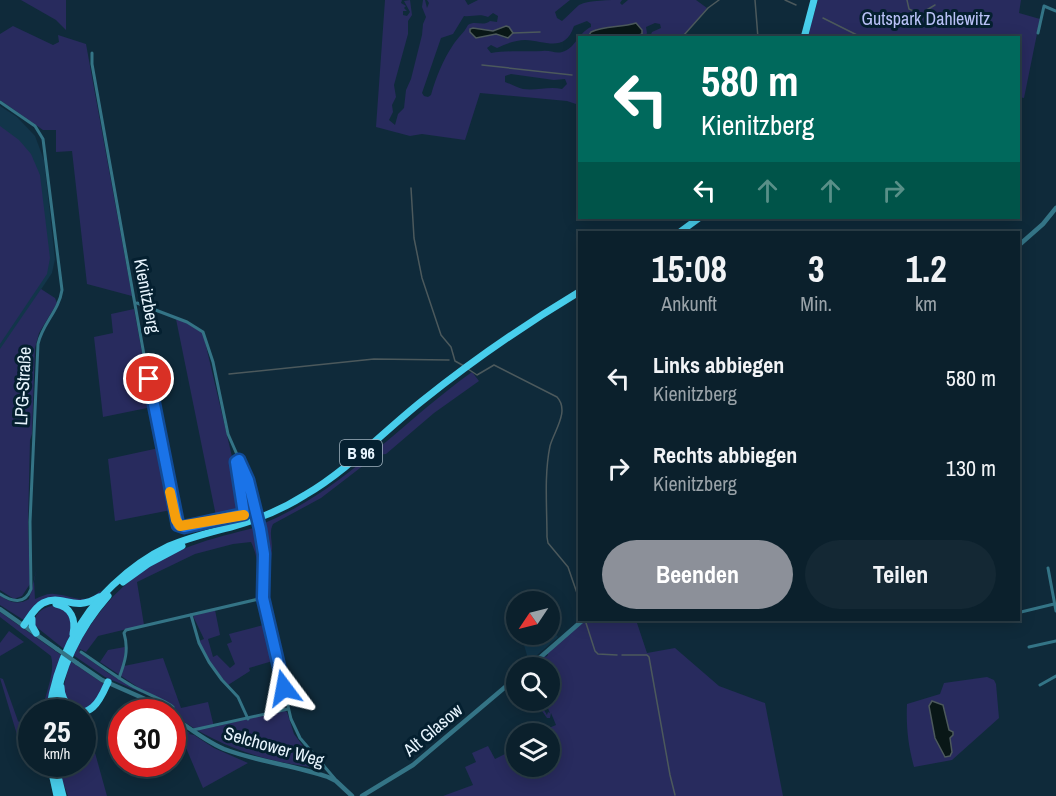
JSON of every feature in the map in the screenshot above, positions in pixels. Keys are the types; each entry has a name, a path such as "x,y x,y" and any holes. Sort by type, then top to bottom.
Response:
{"highway":[{"path":"800,36 810,0"},
{"path":"805,36 814,0"},
{"path":"681,231 698,219"},
{"path":"689,231 705,219"},
{"name":"B 96","path":"52,699 56,677 71,640 83,621 106,592 136,566 171,546 264,516 305,495 336,474 421,401 529,322 578,293"},
{"name":"B 96","path":"471,365 578,298"},
{"name":"B 96","path":"57,699 61,680 77,641 86,626 106,599 132,575 173,550 265,520 305,501 339,477 464,370"},
{"path":"25,626 35,610 44,602 59,600 85,604 106,592"},
{"path":"25,626 46,605 59,604 73,617 71,640"},
{"path":"32,619 32,626 36,633"},
{"path":"61,680 64,702 71,709 80,712 95,705 110,683"},
{"path":"96,709 110,683"},
{"path":"53,777 57,796"},
{"path":"58,777 63,796"}],"street":[{"path":"1038,33 1045,0"},
{"path":"1044,6 1056,11"},
{"name":"Kienitzberg","path":"92,53 106,148 178,525 184,527 244,514 235,466 239,460"},
{"name":"LPG-Straße","path":"0,102 35,126 43,139 62,291 57,306 41,332 38,344 30,522 31,589 27,597 18,601 10,600 0,594"},
{"path":"1020,244 1056,208"},
{"path":"136,302 199,327 203,332 213,362 228,434 248,480 260,529 264,554 263,598 288,709 297,733 336,781"},
{"path":"1047,568 1056,612"},
{"path":"119,678 126,659 127,645 124,631 263,598"},
{"path":"1021,612 1054,604"},
{"path":"0,609 77,663 110,683 145,699"},
{"name":"Selchower Weg","path":"191,615 204,652 214,670 238,697 248,719"},
{"path":"540,657 582,621"},
{"path":"1029,647 1056,641"},
{"name":"Selchower Weg","path":"81,652 119,678 157,699"},
{"path":"1040,685 1056,676"},
{"name":"Alt Glasow","path":"362,796 409,768 506,686"},
{"name":"Selchower Weg","path":"193,730 288,709"},
{"name":"Selchower Weg","path":"186,725 216,745 236,753 321,774 336,781 349,796"},
{"path":"321,774 324,769"}],"shaded area":[{"path":"636,23 642,30 642,34 635,36 589,35 602,28"},
{"path":"506,26 513,33 508,38 496,34 476,38 470,32 473,28 493,31"},
{"path":"0,106 17,117 35,136 44,160 55,259 52,273 0,351"},
{"path":"524,645 549,645 535,657 528,657"},
{"path":"932,701 943,705 949,730 953,732 950,738 952,752 950,756 945,757 935,738 929,706"}],"green space":[{"path":"21,0 66,0 66,30 56,20"},
{"path":"385,0 402,0 401,3 406,6 404,8 407,11 403,11 403,15 407,16 410,12 404,1 410,0 412,15 408,21 408,34 394,85 396,97 389,120 395,125 398,114 404,108 406,90 422,35 426,17 422,7 423,0 427,8 429,3 427,0 465,0 468,5 478,0 570,0 555,12 557,18 562,21 579,5 588,2 622,0 620,3 622,5 628,0 696,0 707,8 684,36 650,36 652,32 661,28 660,24 655,23 646,27 646,36 638,36 634,23 624,27 597,29 594,36 580,36 591,27 587,21 574,26 566,40 560,43 522,40 497,48 491,45 487,48 491,53 545,51 557,53 570,48 578,39 578,105 567,101 480,93 465,140 422,134 410,136 376,127","holes":["493,13 498,16 497,22 468,25 446,57 431,95 424,96 422,93 441,38 453,34 464,16 488,17","509,27 505,38 496,34 476,38 471,34 473,28 493,31","511,74 554,80 565,79 567,84 562,89 523,89 505,82 505,76"]},
{"name":"Gutspark Dahlewitz","path":"818,0 1021,0 1019,13 1040,19 1024,98 1020,97 1020,36 808,36"},
{"path":"13,26 53,45 59,42 58,35 86,44 132,296 87,284 72,151 56,152 56,130 43,130 0,100 0,34"},
{"path":"0,126 19,140 31,154 40,175 50,258 47,274 0,344"},
{"path":"41,289 55,298 57,303 39,333 35,348 28,525 30,584 22,596 14,599 0,590 0,349"},
{"path":"134,309 152,407 103,417 94,337 113,333 111,314"},
{"path":"176,319 198,327 203,333 245,512 216,516"},
{"path":"472,372 479,381 434,413 386,454 377,455 321,498 273,524 268,588 269,612 264,595 265,554 260,525 290,511 345,475"},
{"path":"159,448 171,510 115,521 108,459"},
{"path":"257,527 262,563 261,597 255,599 259,586 259,570 251,542 233,544 195,554 137,582 144,625 98,636 86,652 80,649 79,652 108,673 147,695 105,677 73,655 83,636 107,603 136,576 152,565 191,546"},
{"path":"37,568 34,581 35,599 51,594 83,599 101,592 86,603 46,600 25,620 22,619 0,605 0,595 14,602 29,599"},
{"path":"56,605 72,617 72,632 64,649 34,625 34,620 41,611"},
{"path":"215,610 220,635 208,639 213,657 217,655 230,668 235,664 227,644 232,642 229,634 267,624 276,660 249,668 250,671 228,685 212,665 202,647 199,641 204,639 193,616"},
{"path":"0,612 61,655 49,699 46,699 52,670 51,656 0,617"},
{"path":"585,621 636,621 647,653 675,648 719,686 765,703 783,796 443,796 473,785 465,767 476,762 472,753 488,746 495,759 506,754 506,777 560,777 560,723 555,723 551,713 550,718 547,718 542,711 547,715 549,711 560,711 560,657 546,657 547,652 556,645 560,645 560,641"},
{"path":"9,631 24,642 0,656 0,643"},
{"path":"125,647 124,666 163,658 178,699 160,699 100,662 108,650"},
{"path":"70,661 104,684 96,700 66,699 62,693"},
{"path":"987,677 994,680 996,684 999,718 952,760 914,767 908,736 907,704 940,694 944,683"},
{"path":"0,678 3,679 18,721 18,738"},
{"path":"208,702 214,727 284,710 287,712 294,734 315,762 316,769 312,768 303,758 310,767 238,750 186,723 186,707"},
{"path":"186,730 214,748 248,763 203,788 186,748"},
{"path":"96,756 107,796 68,796 61,777 96,777"}],"waterway":[{"path":"684,35 708,8 719,0"},
{"path":"755,0 758,36"},
{"path":"785,0 796,5"},
{"path":"907,0 909,9 915,12"},
{"path":"925,11 935,5"},
{"path":"823,18 859,36"},
{"path":"513,33 540,32"},
{"path":"482,65 572,75"},
{"path":"411,188 414,238 422,278 441,335 451,347 455,361 464,366"},
{"path":"229,374 374,359 449,360"},
{"path":"468,369 477,375 494,365 557,397 561,403 562,415 550,446 547,468 547,537 548,543 568,567 578,596"},
{"path":"586,623 595,651 598,654 617,655"},
{"path":"622,655 647,655 649,657 675,795"}],"slow traffic":[{"path":"170,492 176,520 180,526 244,515"}],"route":[{"path":"149,379 178,525 184,527 243,516 245,512 235,468 239,460 246,475 263,547 263,598 284,688"}]}
